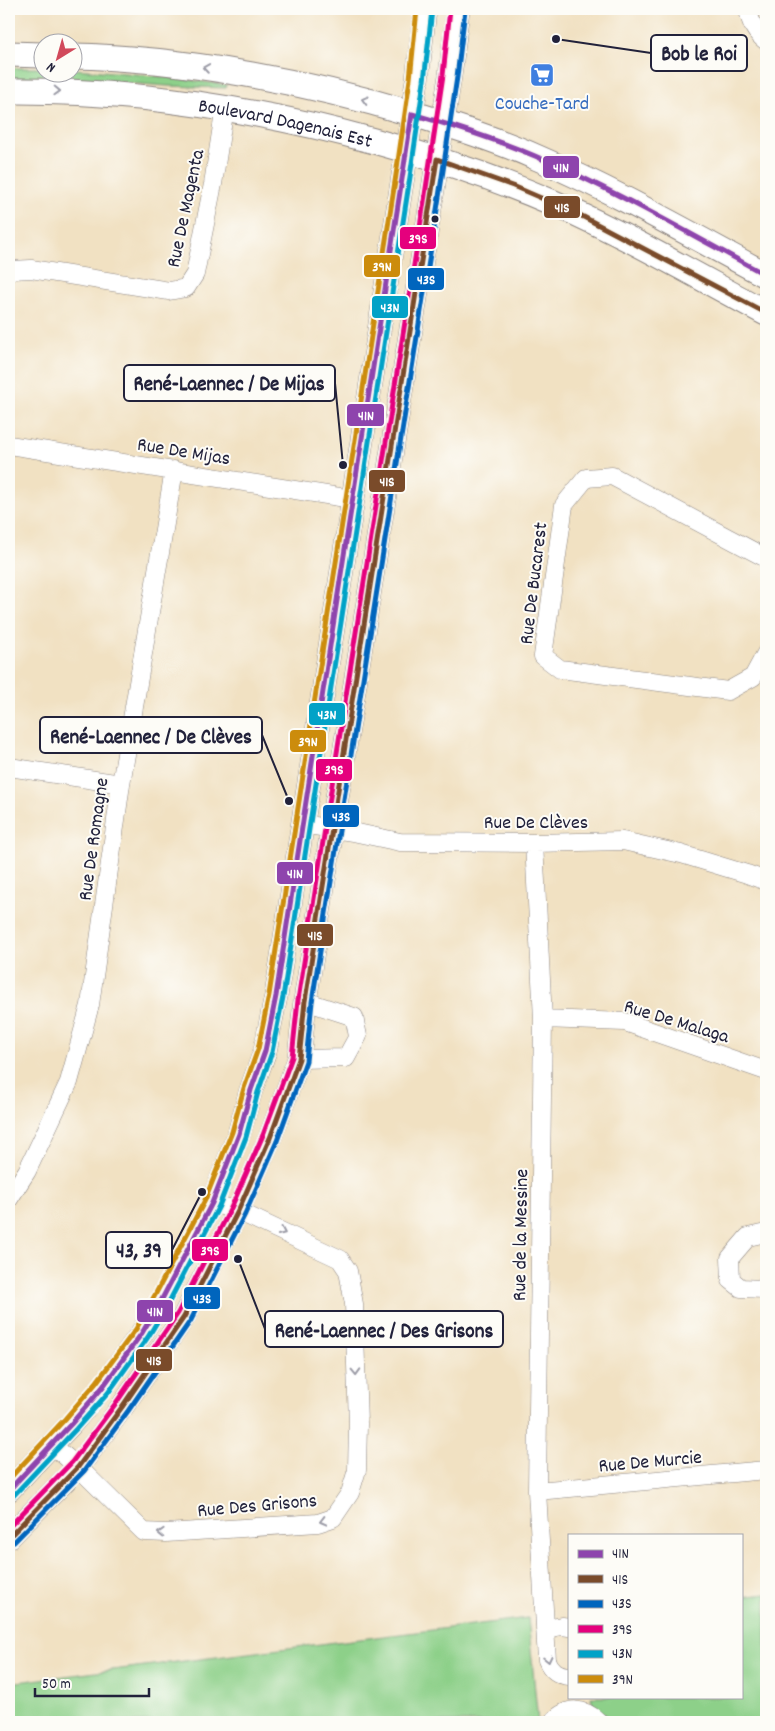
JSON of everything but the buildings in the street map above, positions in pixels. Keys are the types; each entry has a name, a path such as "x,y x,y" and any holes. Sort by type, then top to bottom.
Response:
{"main road":[{"path":"9,54 32,55"},
{"name":"Boulevard Dagenais Est","path":"82,57 155,62 257,76 348,96 442,122 552,163 766,276"},
{"name":"Boulevard Dagenais Est","path":"9,91 57,91 125,95 225,107 311,124 437,159 513,186 576,213 766,313"}],"street":[{"path":"9,1490 52,1446 102,1388 142,1333 162,1299 212,1203 239,1134 251,1090 265,1050 276,996 412,114 425,9"},
{"path":"9,1536 78,1467 184,1317 238,1211 270,1138 298,1059 305,1001 437,159 458,9"},
{"path":"748,9 751,24 766,41"},
{"name":"Rue De Magenta","path":"9,272 12,270 31,270 169,291 186,288 195,274 225,107"},
{"name":"Rue De Mijas","path":"9,445 352,499"},
{"name":"Rue De Romagne","path":"9,1199 27,1171 69,1082 90,1005 121,784 174,470"},
{"name":"Rue De Bucarest","path":"766,558 612,476 586,478 564,505 543,656 560,668 728,691 754,677 766,653"},
{"path":"9,767 121,784"},
{"name":"Rue De Clèves","path":"302,824 400,842 534,843 623,841 681,854 766,881"},
{"name":"Rue de la Messine","path":"534,843 544,1019 537,1491 547,1660 551,1668 558,1673 568,1676"},
{"path":"298,1059 346,1058 358,1036 354,1017 305,1001"},
{"name":"Rue De Malaga","path":"544,1019 625,1022 766,1071"},
{"name":"Rue Des Grisons","path":"52,1446 78,1467 144,1532 166,1534 318,1523 333,1518 350,1493 357,1470 358,1424 354,1304 348,1270 340,1259 238,1211 212,1203"},
{"path":"766,1233 748,1237 730,1258 731,1280 741,1288 766,1288"},
{"name":"Rue De Murcie","path":"537,1491 766,1470"},
{"path":"545,1628 568,1627"},
{"path":"553,1722 570,1710 582,1710 592,1715 599,1722"}],"green space":[{"path":"9,68 32,68 32,78 9,78"},
{"path":"82,69 227,85 226,88 82,80"},
{"path":"766,1594 766,1722 606,1722 593,1708 591,1698 742,1698 742,1597"},
{"path":"528,1618 538,1722 9,1722 9,1683"}],"transit line":[{"name":"39N","path":"9,1479 96,1383 136,1329 205,1200 232,1132 244,1088 258,1049 269,995 396,175 410,79 417,9"},
{"name":"39S","path":"9,1527 72,1462 116,1403 178,1313 231,1208 263,1135 292,1057 298,1000 425,195 443,75 450,9"},
{"name":"43N","path":"14,1495 108,1393 148,1337 169,1302 219,1206 246,1137 258,1092 272,1052 283,997 410,177 432,10"},
{"name":"43S","path":"14,1542 84,1471 191,1320 245,1214 277,1141 306,1061 312,1002 439,197 465,10"},
{"name":"41N","path":"9,1490 102,1388 142,1333 162,1299 212,1203 239,1134 251,1090 265,1051 276,996 412,114 490,138 565,169 652,213 766,275"},
{"name":"41S","path":"9,1537 78,1467 184,1317 238,1211 270,1138 299,1059 305,1001 437,159 513,186 576,213 766,313"}],"place":[{"name":"Bob le Roi","path":"556,39"},
{"name":"Couche-Tard","path":"542,75"},
{"name":"René-Laennec / De Mijas","path":"343,465"},
{"name":"René-Laennec / De Clèves","path":"289,801"},
{"name":"43, 39","path":"202,1192"},
{"name":"René-Laennec / Des Grisons","path":"238,1259"}]}
